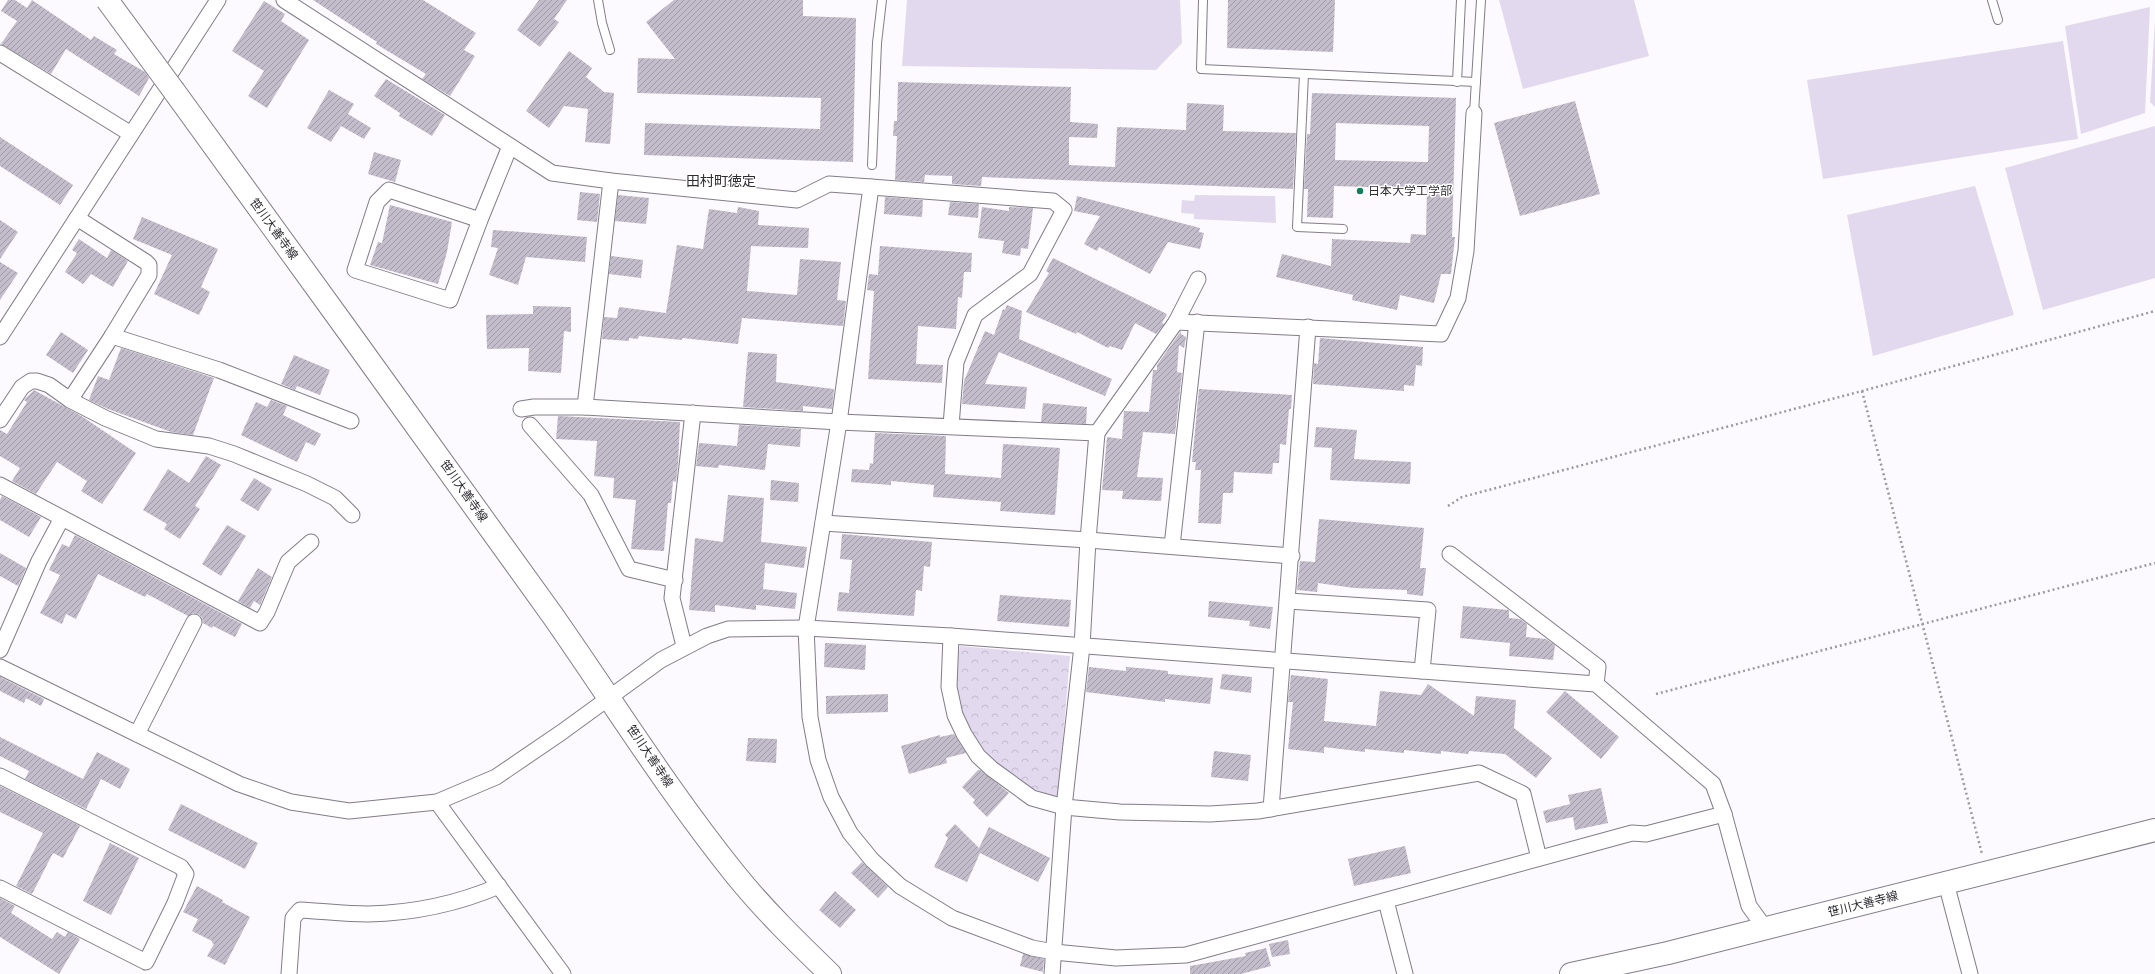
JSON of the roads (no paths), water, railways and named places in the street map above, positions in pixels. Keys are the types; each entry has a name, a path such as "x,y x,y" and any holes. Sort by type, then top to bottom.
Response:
{"street":[{"name":"笹川大善寺線","path":"107,0 390,388 610,698 688,811 735,874 768,911 830,974"},
{"path":"0,337 218,0"},
{"path":"284,0 552,173 610,181 797,200 828,184 1053,201 1064,210 1030,274 975,315 956,362 951,426"},
{"path":"0,53 131,134"},
{"path":"1176,322 1441,334 1458,298 1466,251 1474,113"},
{"path":"480,220 389,190 377,202 355,270 450,300 510,146"},
{"path":"585,407 610,181"},
{"path":"871,187 839,422 806,628 810,717 818,760 831,797 850,833 872,860 900,886 952,918 1032,948 1054,952 1116,958 1186,955 1632,833 1646,834 1724,814"},
{"path":"70,400 112,336 149,275 149,265 77,218"},
{"path":"1052,974 1064,807 1082,646 1088,540 1097,433 1176,322 1198,279"},
{"path":"1172,546 1197,322"},
{"path":"1271,809 1292,556 1308,327"},
{"path":"112,336 219,370 351,421"},
{"path":"0,420 16,395 31,381 43,382 70,400 105,418 156,439 209,446 234,454 307,484 334,498 352,515"},
{"path":"521,410 534,407 585,407 839,422 1097,433"},
{"path":"684,646 672,598 693,413"},
{"path":"530,425 591,495 629,569 675,580"},
{"path":"0,485 260,623 267,612 288,562 311,542"},
{"path":"0,650 39,561 62,518"},
{"path":"823,523 1088,540 1292,556"},
{"path":"1450,554 1598,667 1596,684"},
{"path":"1288,601 1428,610 1422,671"},
{"path":"137,734 194,622"},
{"path":"0,667 238,784 291,802 349,811 437,802 496,777 610,698 661,660 684,646 728,629 806,628 951,636 1596,684 1713,784 1724,814 1749,906 1765,928"},
{"path":"951,636 949,687 955,715 964,734 978,756 1012,784 1032,798 1064,807 1120,812 1210,814 1271,809 1479,773 1523,794 1539,858"},
{"path":"0,776 180,867 186,874 175,903 146,962 0,888"},
{"path":"437,802 563,974"},
{"name":"笹川大善寺線","path":"1571,974 1668,953 1987,874 2155,830"},
{"path":"1946,884 1970,974"},
{"path":"289,974 293,918 300,910 367,914 411,912 468,899 499,886"},
{"path":"1386,901 1405,974"}],"lane":[{"path":"598,0 602,23 610,50"},
{"path":"872,165 877,43 882,0"},
{"path":"1203,0 1201,69 1476,82"},
{"path":"1457,82 1461,0"},
{"path":"1474,113 1480,0"},
{"path":"1992,0 1998,20"},
{"path":"1304,74 1297,227 1343,229"}],"place":[{"name":"日本大学工学部","path":"1360,191"}],"district":[{"name":"田村町徳定","path":"721,181"}]}
